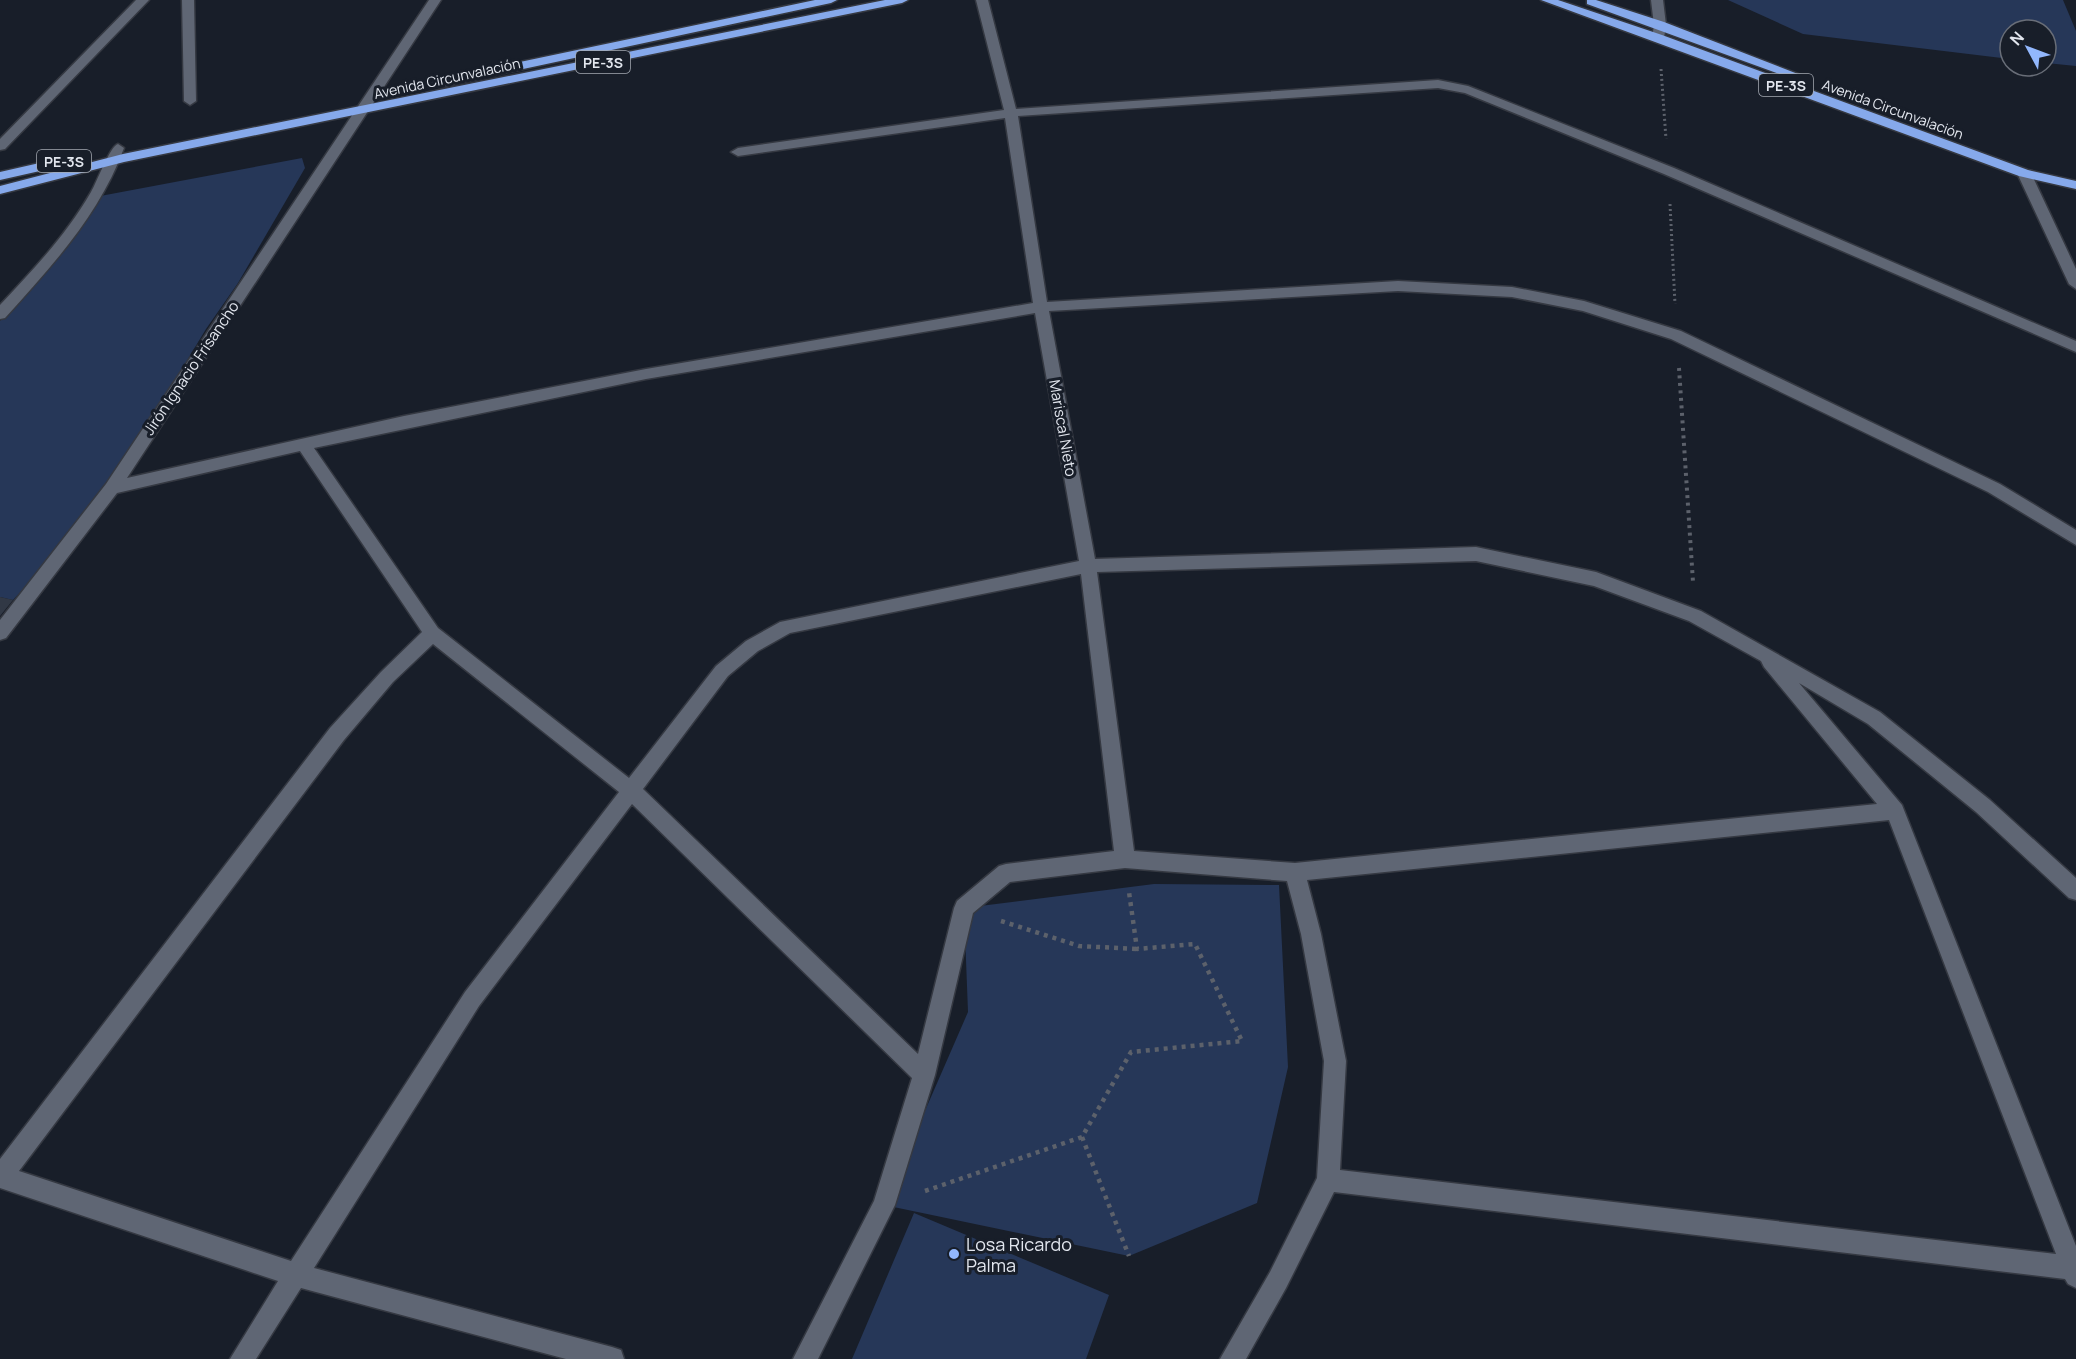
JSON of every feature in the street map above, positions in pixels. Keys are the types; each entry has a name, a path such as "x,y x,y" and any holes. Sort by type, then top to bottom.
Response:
{"highway":[{"name":"Avenida Circunvalación","path":"303,118 372,97 831,0"},
{"name":"Avenida Circunvalación","path":"0,176 303,118 363,111 902,0"},
{"name":"Avenida Circunvalación","path":"1547,0 1658,38 2024,173 2076,185"},
{"name":"Avenida Circunvalación","path":"1584,0 1660,24 1906,117 2024,173"},
{"name":"Avenida Circunvalación","path":"0,190 121,153"}],"street":[{"path":"0,146 143,0"},
{"path":"188,0 190,100"},
{"name":"Jirón Ignacio Frisancho","path":"0,633 112,488 435,0"},
{"name":"Mariscal Nieto","path":"982,0 1011,112 1041,307 1088,566 1125,859"},
{"path":"1657,0 1660,24 1658,38"},
{"path":"738,152 1011,112 1438,84 1468,90 1669,171 2076,347"},
{"path":"0,314 75,225 121,153"},
{"path":"2024,173 2076,284"},
{"path":"112,488 404,422 646,374 1041,307 1386,287 1421,287 1512,292 1584,306 1677,335 1994,488 2076,538"},
{"path":"303,444 432,633 631,789 924,1075"},
{"path":"242,1359 471,999 722,670 752,646 786,627 1088,566 1476,554 1596,579 1695,616 1761,652 1874,718 1983,806 2076,891"},
{"path":"432,633 387,677 337,734 0,1176 296,1275 612,1359"},
{"path":"1328,1180 2075,1272 1895,811 1761,652"},
{"path":"805,1359 884,1205 924,1075 964,908 1006,873 1125,859 1295,872 1895,811"},
{"path":"1232,1359 1278,1280 1328,1180 1335,1061 1311,934 1295,872"}],"path":[{"path":"1658,38 1669,171 1695,616"},
{"path":"1125,859 1137,949"},
{"path":"884,1205 1082,1137 1131,1052 1242,1041 1194,944 1137,949 1079,946 964,908"},
{"path":"1082,1137 1129,1256"}],"shaded area":[{"path":"1728,0 2063,0 2076,31 2076,66 2058,64 2058,18 1998,18 1998,58 1803,34"},
{"path":"302,158 305,168 238,283 206,329 138,442 72,537 13,600 0,597 0,321 30,288 95,197"},
{"path":"1154,884 1279,885 1288,1067 1257,1203 1129,1256 884,1205 968,1012 964,908"},
{"name":"Losa Ricardo Palma","path":"914,1213 1109,1295 1086,1359 852,1359"}],"building":[{"path":"0,597 13,600 0,616"}],"place":[{"name":"Losa Ricardo Palma","path":"954,1254"}]}
